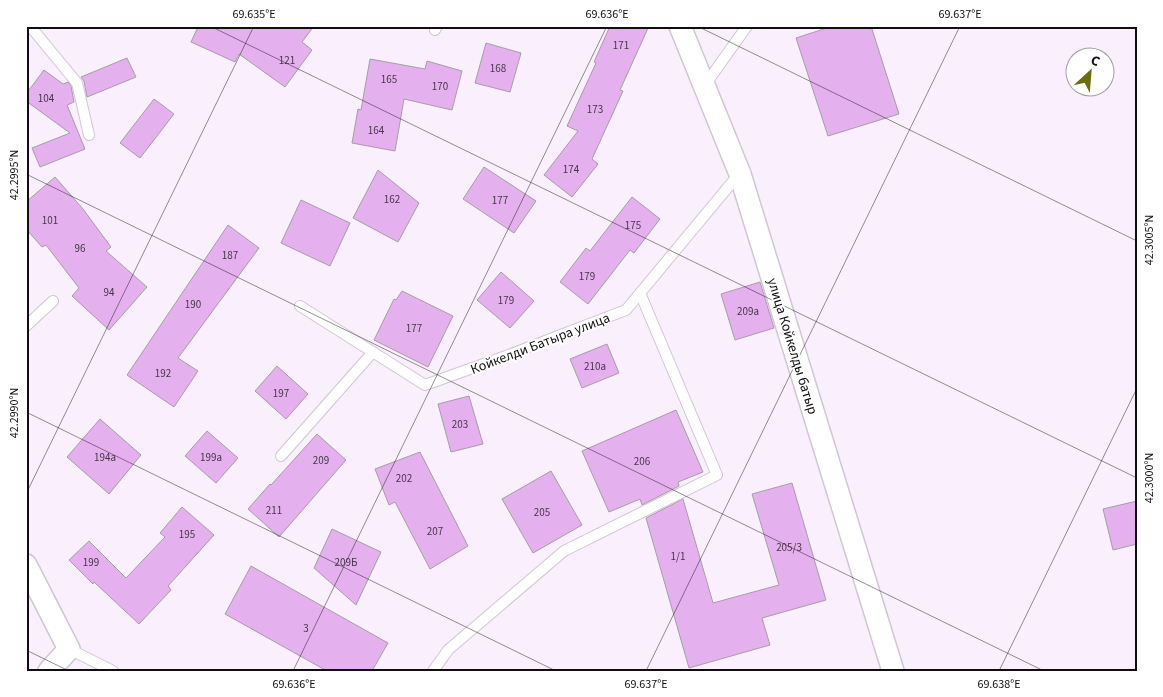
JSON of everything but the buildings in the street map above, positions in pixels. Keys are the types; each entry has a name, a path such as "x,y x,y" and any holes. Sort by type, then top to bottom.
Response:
{"street":[{"name":"улица Койкелды батыр","path":"680,26 740,174 893,671"},
{"path":"26,565 69,649 50,671"}],"lane":[{"path":"30,26 78,83 88,136"},
{"path":"704,86 746,26"},
{"name":"Койкелди Батыра улица","path":"300,306 425,385 626,310 740,174"},
{"path":"433,671 448,650 564,551 717,475 640,294"},
{"path":"26,326 53,301"},
{"path":"281,456 373,352"},
{"path":"69,649 113,671"}]}
